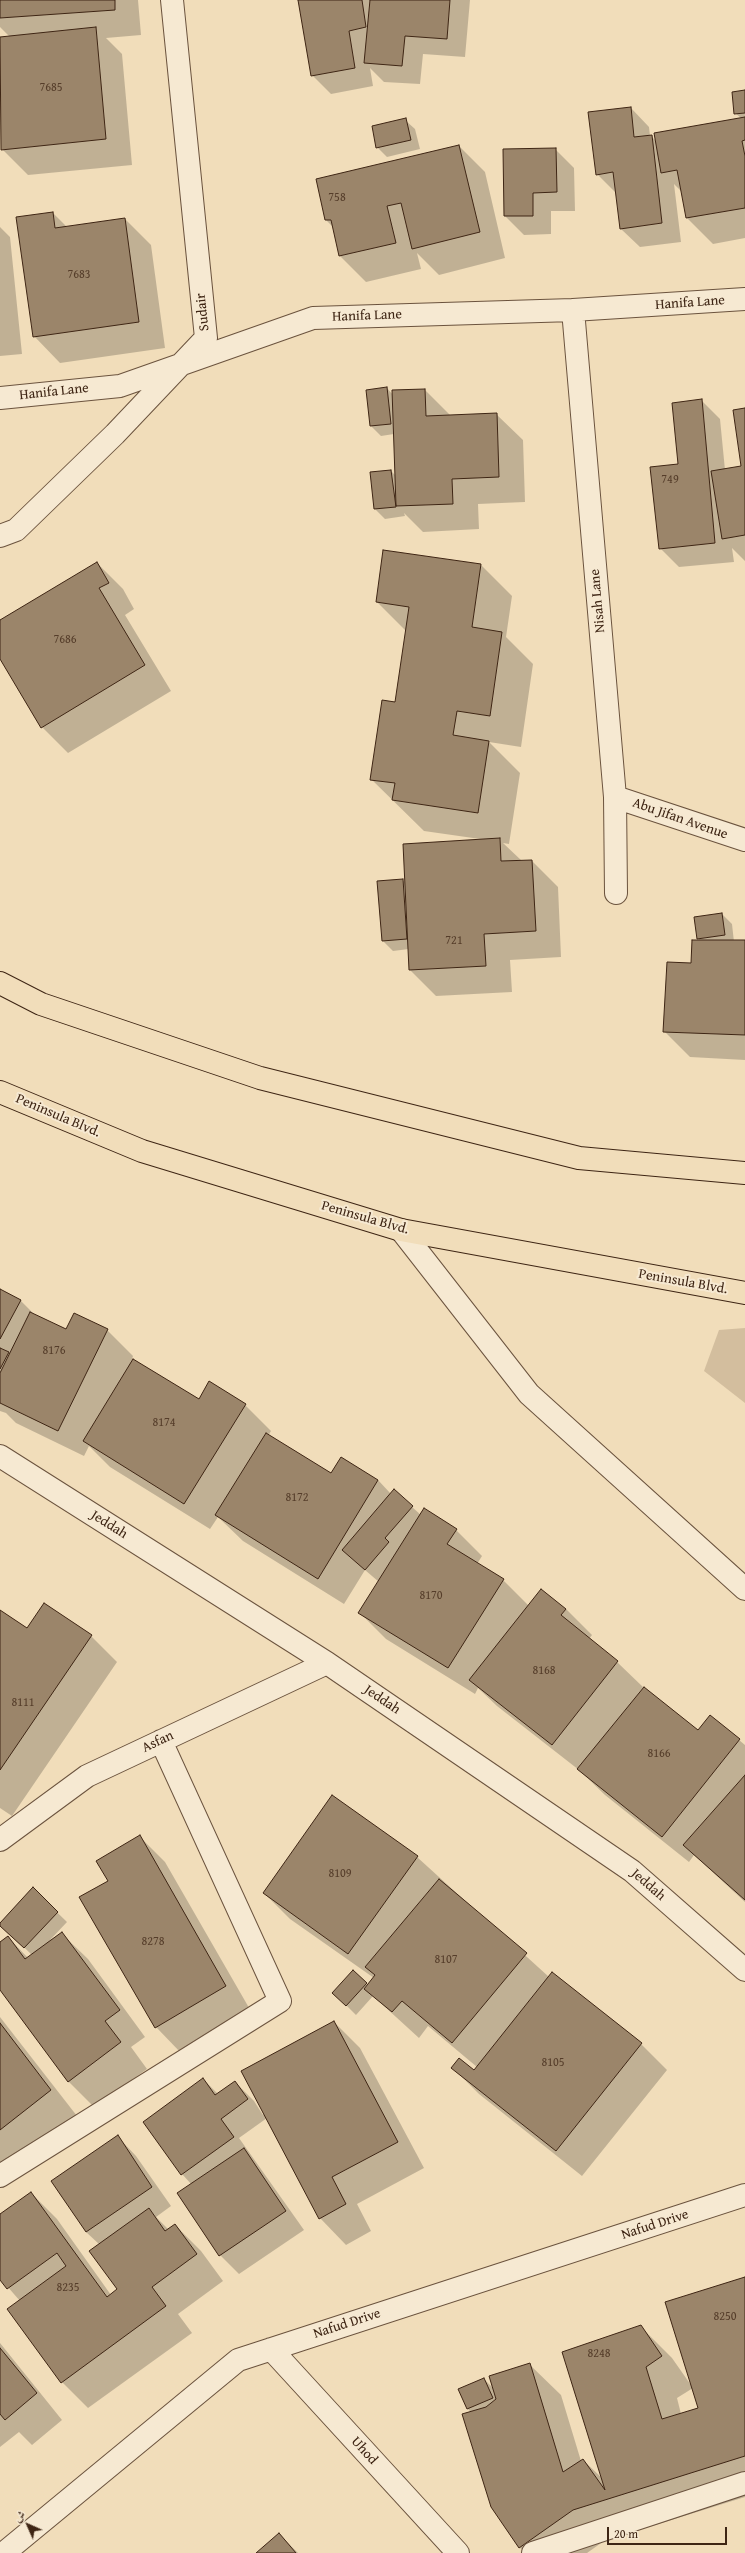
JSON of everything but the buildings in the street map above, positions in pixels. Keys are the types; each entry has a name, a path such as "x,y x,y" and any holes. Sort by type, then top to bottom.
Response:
{"main road":[{"path":"0,984 41,1004 260,1078 579,1158 745,1173"},
{"name":"Peninsula Blvd.","path":"0,1092 142,1151 401,1230 745,1293"}],"street":[{"name":"Sudair","path":"0,536 16,530 115,434 206,338 172,0"},
{"name":"Hanifa Lane","path":"0,398 120,386 313,318 573,310 745,299"},
{"name":"Nisah Lane","path":"573,310 615,797 616,893"},
{"name":"Abu Jifan Avenue","path":"615,797 745,840"},
{"path":"401,1230 529,1394 745,1589"},
{"name":"Jeddah","path":"0,1456 327,1663 632,1871 745,1970"},
{"name":"Asfan","path":"0,1840 86,1776 327,1663"},
{"path":"0,2176 280,2001 161,1741"},
{"name":"Nafud Drive","path":"4,2553 238,2360 745,2196"},
{"name":"Uhod","path":"271,2349 458,2553"},
{"path":"533,2553 745,2482"}],"shaded area":[{"path":"745,1328 745,1403 704,1371 719,1330"}]}
